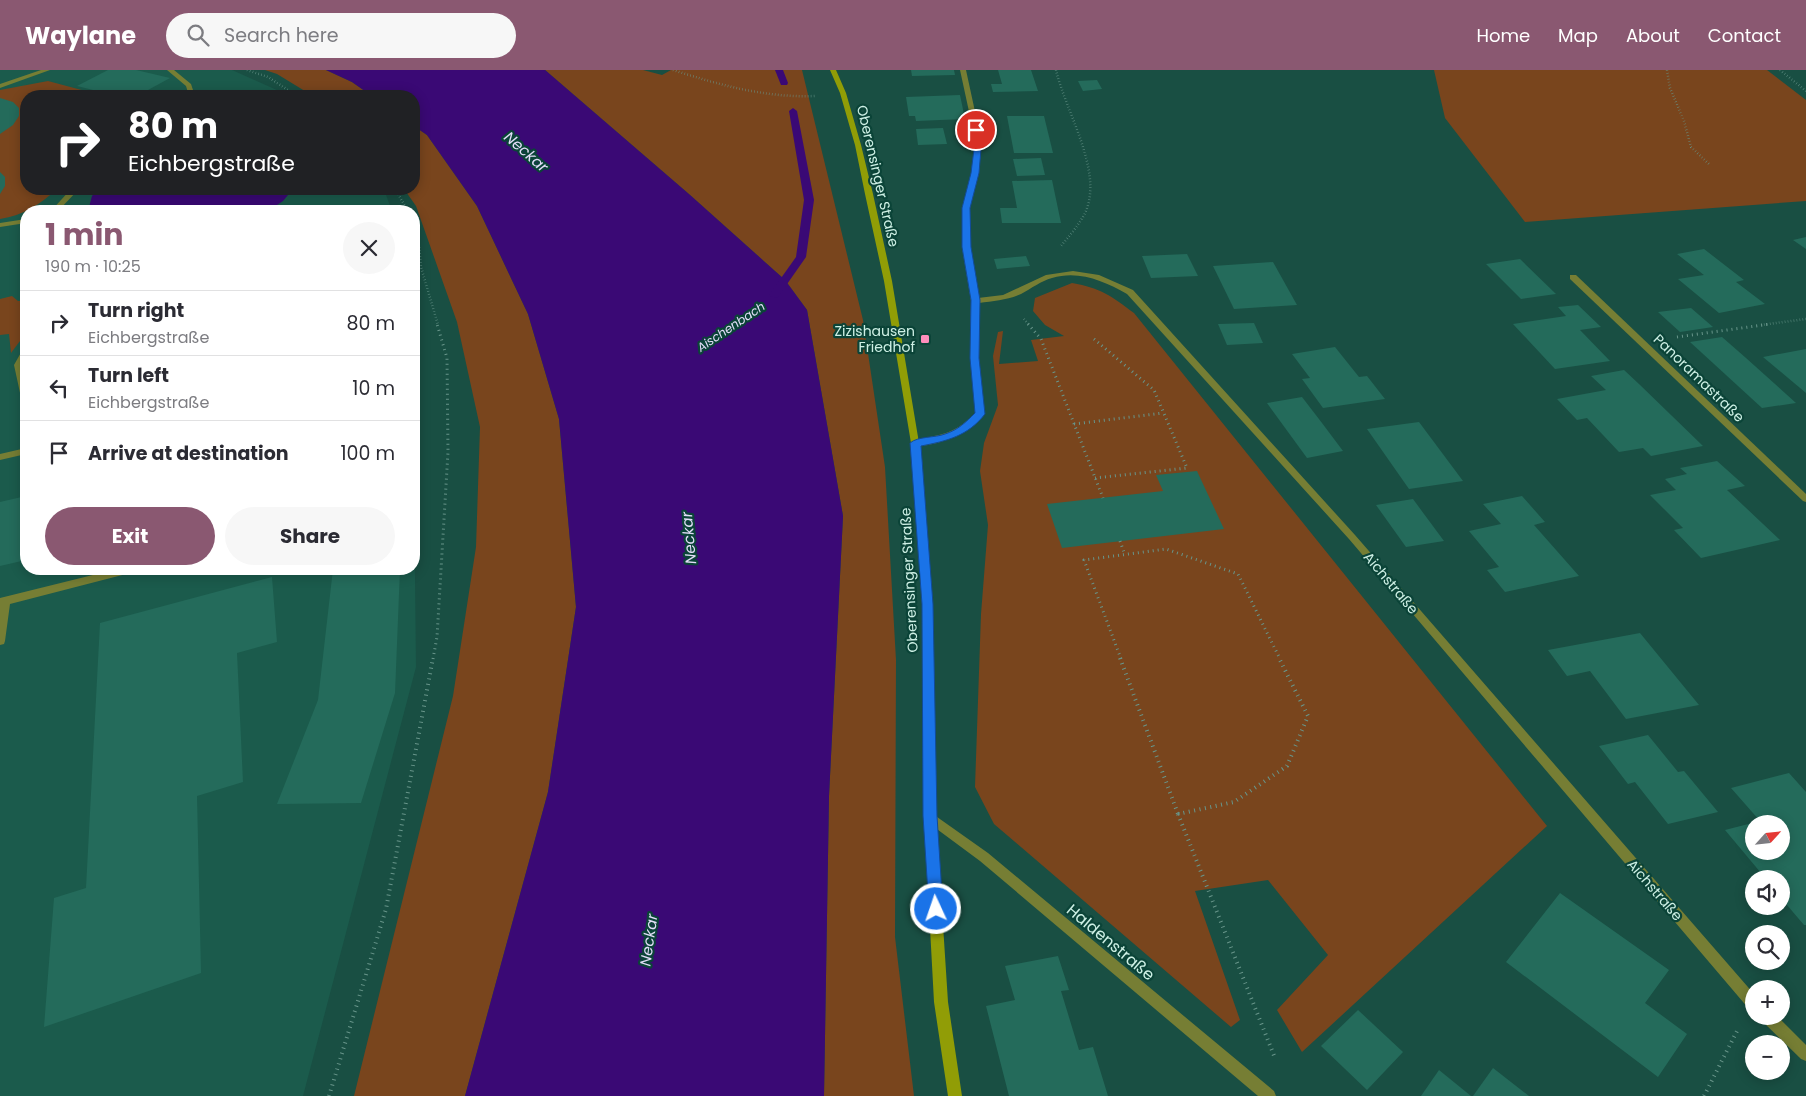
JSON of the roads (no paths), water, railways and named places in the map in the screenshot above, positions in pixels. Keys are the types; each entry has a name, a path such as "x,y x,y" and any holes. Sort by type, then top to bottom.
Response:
{"street":[{"path":"0,86 47,70"},
{"path":"170,70 189,85 190,90"},
{"name":"Oberensinger Straße","path":"833,70 843,93 858,145 869,194 888,281 915,443 927,604 930,816 941,1002 955,1096"},
{"path":"915,443 947,438 965,429 980,414 974,358 975,300 966,247 966,208 975,173 977,149 976,130 963,70"},
{"path":"60,205 69,195"},
{"path":"0,225 20,222"},
{"name":"Aichstraße","path":"975,300 998,299 1013,295 1048,277 1067,273 1093,275 1111,281 1130,292 1352,537 1594,821 1745,994"},
{"name":"Panoramastraße","path":"1573,277 1806,499"},
{"path":"20,362 18,365 20,374"},
{"path":"0,457 20,452"},
{"path":"0,641 3,602 107,575"},
{"name":"Haldenstraße","path":"930,816 984,857 1269,1096"},
{"path":"1776,1025 1806,1054"}],"water":[{"name":"Neckar","path":"326,70 545,70 785,280 807,310 843,516 829,796 824,1096 465,1096 548,792 576,607 559,419 528,314 477,206 427,135 420,130 420,90 363,90 352,82"},
{"path":"288,195 277,205 90,205 92,196"}],"waterway":[{"name":"Aischenbach","path":"779,70 784,83"},
{"name":"Aischenbach","path":"774,295 801,257 809,200 793,111"}],"place":[{"name":"Zizishausen Friedhof","path":"925,339"}]}
